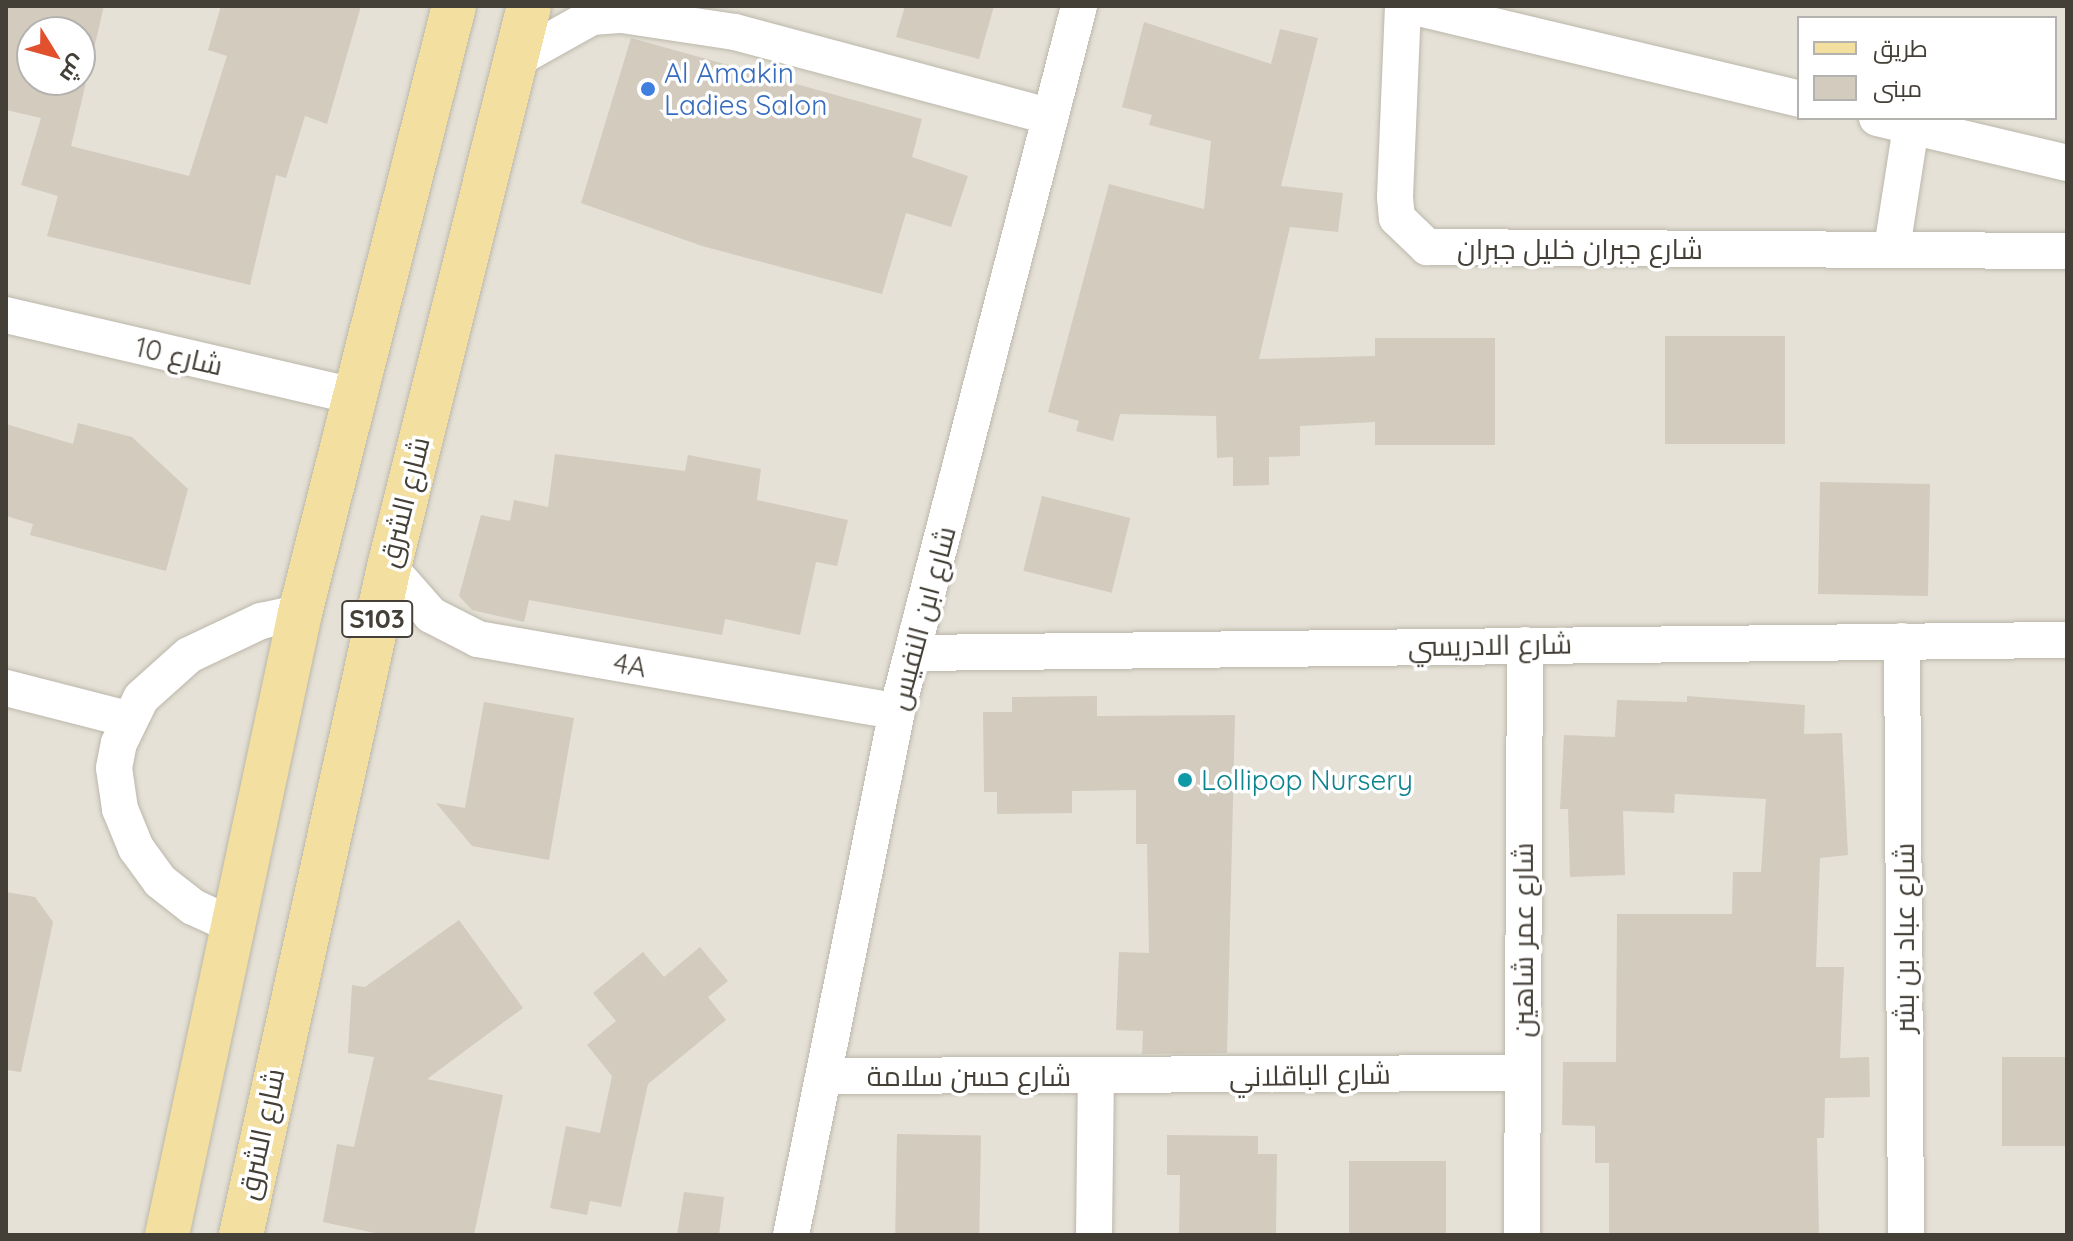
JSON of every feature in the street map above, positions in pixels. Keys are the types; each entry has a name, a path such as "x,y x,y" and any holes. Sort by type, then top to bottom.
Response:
{"main road":[{"name":"S103","path":"167,1235 230,924 300,613 454,6"},
{"name":"شارع الشرق","path":"241,1235 389,567 529,6"}],"street":[{"name":"شارع ابن النفيس","path":"791,1235 828,1076 897,711 1079,6"},
{"name":"شارع جبران خليل جبران","path":"1403,6 1395,197 1397,218 1427,247 2067,251"},
{"path":"1410,6 1797,99"},
{"path":"515,60 592,17 622,15 735,32 1049,116"},
{"path":"1886,120 2067,163"},
{"path":"1892,248 1911,126"},
{"name":"شارع 10","path":"6,315 353,396"},
{"name":"4A","path":"389,567 431,615 478,639 897,711"},
{"path":"230,924 193,907 160,881 136,848 120,809 114,768 128,719 158,680 189,655 236,631 300,613"},
{"name":"شارع الادريسي","path":"913,653 2067,640"},
{"name":"شارع عباد بن بشر","path":"1902,641 1906,1235"},
{"name":"شارع عمر شاهين","path":"1522,1235 1525,645"},
{"path":"6,688 128,719"},
{"name":"شارع الباقلاني","path":"1096,1077 1523,1073"},
{"name":"شارع حسن سلامة","path":"828,1076 1096,1077 1094,1235"}],"shaded area":[{"path":"6,6 2067,6 2067,1235 6,1235"}],"building":[{"path":"6,6 104,6 96,40 96,16 16,16 16,96 83,96 71,146 189,176 227,56 208,50 221,6 361,6 327,124 305,116 286,178 276,175 250,285 47,236 58,196 21,185 41,118 6,110"},
{"path":"905,6 994,6 979,59 896,37"},
{"path":"1144,22 1271,64 1280,29 1318,38 1281,186 1343,193 1338,232 1290,227 1259,359 1375,356 1375,338 1495,338 1495,445 1375,445 1375,422 1300,426 1300,456 1269,457 1269,485 1233,486 1233,457 1217,458 1216,416 1120,414 1113,441 1076,431 1079,421 1048,412 1109,184 1204,209 1211,141 1149,125 1152,115 1122,107"},
{"path":"631,38 922,119 912,157 968,176 951,227 906,213 882,294 702,246 581,203"},
{"path":"1665,336 1785,336 1785,444 1665,444"},
{"path":"78,423 132,437 188,489 166,571 30,535 33,524 6,516 6,424 73,444"},
{"path":"555,454 685,471 688,455 761,469 757,500 848,520 837,566 816,562 800,635 725,619 722,635 529,600 524,622 472,610 459,596 481,515 510,521 514,500 548,507"},
{"path":"1820,482 1930,484 1928,596 1818,594"},
{"path":"1042,496 1130,518 1112,593 1023,571"},
{"path":"1097,696 1097,716 1235,715 1227,1053 1142,1054 1143,1031 1116,1030 1119,952 1149,953 1147,844 1136,844 1136,790 1072,791 1072,813 997,814 997,792 984,792 983,712 1012,712 1012,697"},
{"path":"1687,696 1805,705 1804,734 1842,733 1848,855 1820,858 1816,967 1844,967 1840,1058 1869,1057 1870,1097 1825,1098 1824,1138 1817,1138 1819,1235 1609,1235 1609,1163 1595,1163 1595,1126 1562,1125 1563,1062 1616,1062 1617,914 1732,914 1733,872 1761,872 1766,799 1675,794 1674,813 1623,811 1625,875 1570,877 1568,809 1560,809 1564,735 1615,737 1617,700 1687,702"},
{"path":"484,702 574,718 549,860 472,846 436,803 465,808"},
{"path":"6,892 35,897 53,922 21,1072 6,1070"},
{"path":"459,920 523,1008 427,1079 503,1095 474,1235 384,1235 323,1222 337,1144 354,1147 374,1057 348,1053 352,985 365,987"},
{"path":"700,947 728,981 708,997 726,1020 648,1084 621,1207 590,1201 587,1215 550,1208 566,1126 600,1133 612,1076 587,1045 616,1021 593,993 643,952 664,977"},
{"path":"2002,1057 2067,1057 2067,1146 2002,1146"},
{"path":"897,1134 981,1135 979,1235 895,1235"},
{"path":"1167,1135 1258,1136 1258,1154 1277,1154 1276,1235 1179,1235 1180,1175 1167,1175"},
{"path":"1349,1161 1446,1161 1446,1235 1349,1235"},
{"path":"684,1192 724,1197 719,1235 677,1235"}],"place":[{"name":"Al Amakin Ladies Salon","path":"648,89"},
{"name":"Lollipop Nursery","path":"1185,780"}]}
